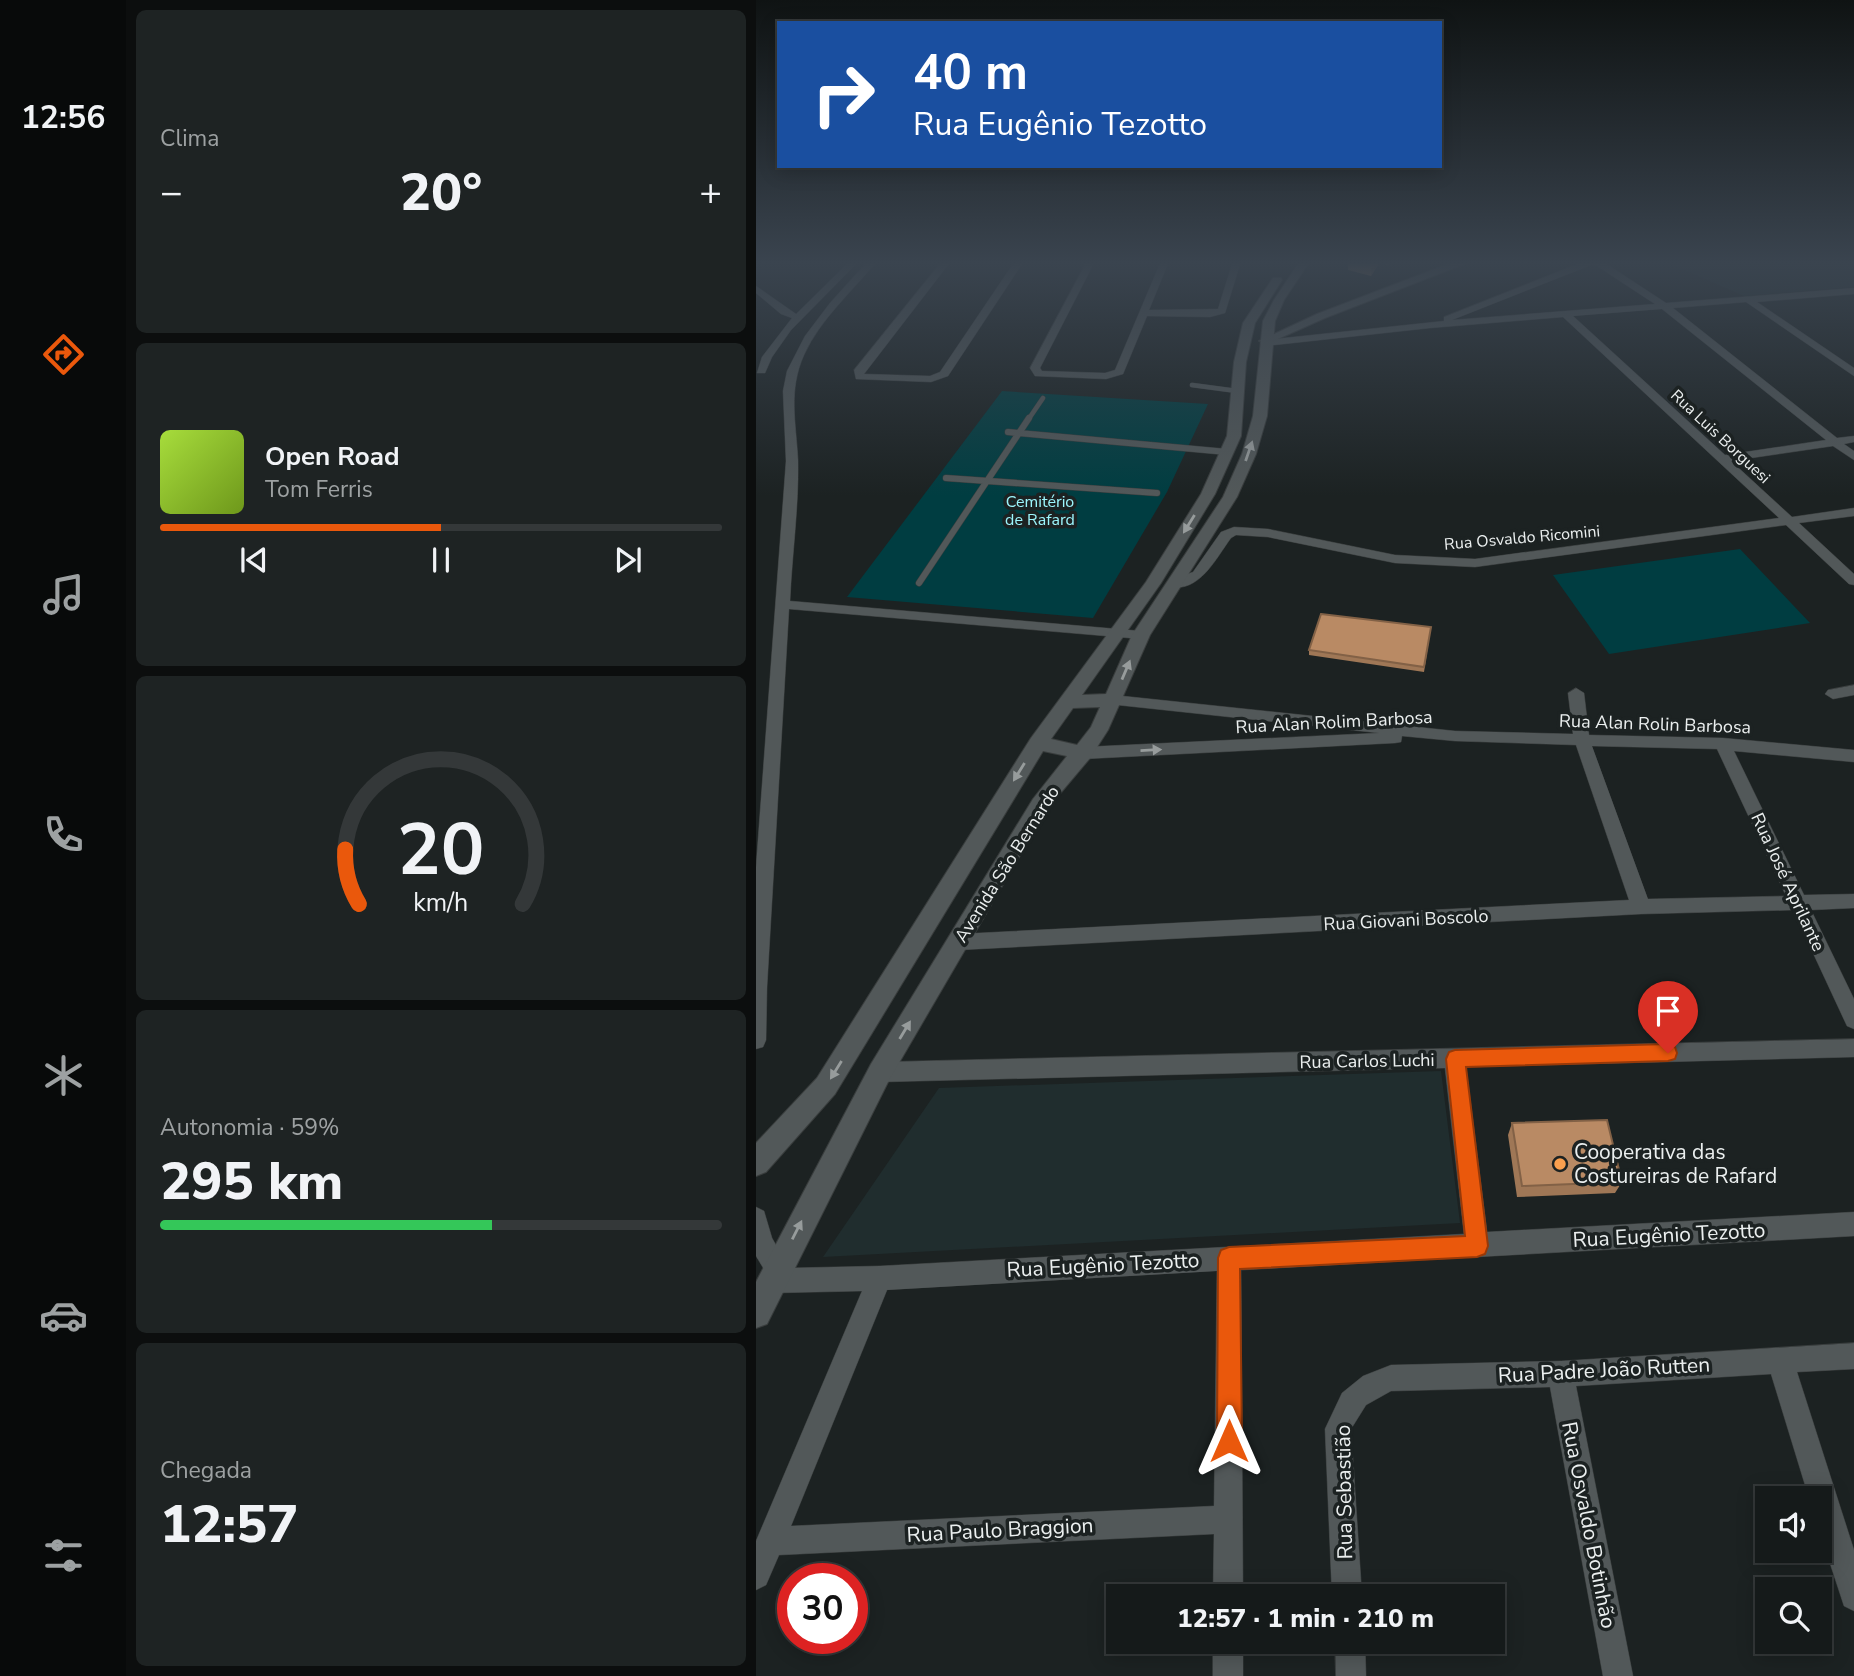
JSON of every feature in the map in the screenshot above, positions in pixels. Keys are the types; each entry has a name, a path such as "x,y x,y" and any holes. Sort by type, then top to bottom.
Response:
{"main road":[{"name":"Avenida São Bernardo","path":"756,1163 826,1086 1038,743 1119,633 1208,494 1234,436 1240,362 1257,339"},
{"name":"Avenida São Bernardo","path":"756,1313 768,1274 880,1072 1041,804 1099,730 1141,635 1230,497 1248,454 1264,393 1262,339"},
{"path":"1237,391 1264,393"},
{"path":"1208,494 1230,497"},
{"path":"1068,702 1113,700"},
{"path":"1038,743 1083,753"}],"street":[{"path":"756,1040 757,989 792,461 788,392 777,355 786,339"},
{"path":"761,371 799,339"},
{"path":"884,339 858,372 860,377 931,379 944,374 967,339"},
{"path":"1050,339 1035,368 1036,372 1043,375 1115,374 1121,370 1133,339"},
{"name":"Rua Luis Borguesi","path":"1593,339 1854,582"},
{"path":"1706,339 1854,457"},
{"path":"1805,339 1854,373"},
{"path":"1724,459 1854,439"},
{"name":"Rua Osvaldo Ricomini","path":"1174,584 1198,575 1226,536 1234,531 1268,533 1395,559 1475,562 1854,512"},
{"path":"782,604 1141,635"},
{"path":"1833,694 1854,690"},
{"path":"1576,694 1582,740 1640,907"},
{"name":"Rua Alan Rolim Barbosa","path":"1113,700 1455,736"},
{"name":"Rua Alan Rolim Barbosa","path":"1083,753 1455,736"},
{"name":"Rua Alan Rolin Barbosa","path":"1455,736 1723,744 1854,756"},
{"name":"Rua José Aprilante","path":"1723,744 1854,1020"},
{"name":"Rua Giovani Boscolo","path":"959,942 1640,907 1854,901"},
{"name":"Rua Carlos Luchi","path":"880,1072 1854,1048"},
{"path":"1455,1059 1477,1246"},
{"path":"756,1219 768,1274"},
{"name":"Rua Eugênio Tezotto","path":"768,1274 880,1278 1854,1224"},
{"path":"1228,1584 1229,1258"},
{"path":"756,1575 880,1278"},
{"name":"Rua Padre João Rutten","path":"1357,1393 1371,1384 1391,1378 1561,1374 1854,1356"},
{"path":"1780,1360 1854,1596"},
{"name":"Rua Osvaldo Botinhão","path":"1561,1374 1618,1676"},
{"name":"Rua Sebastião","path":"1346,1584 1338,1429 1343,1411 1357,1393"},
{"name":"Rua Paulo Braggion","path":"771,1541 1229,1520"},
{"path":"1228,1654 1228,1676"},
{"path":"1350,1654 1351,1676"}],"lane":[{"path":"1192,385 1237,391"},
{"path":"919,583 1043,398"},
{"path":"1008,432 1227,452"},
{"path":"946,478 1157,493"}],"shaded area":[{"path":"1441,1071 1460,1223 823,1257 939,1088"}],"green space":[{"name":"Cemitério de Rafard","path":"1002,391 1208,404 1167,492 1093,618 847,597"},
{"path":"1740,549 1810,623 1609,654 1553,575"}],"building":[{"path":"1321,614 1431,627 1424,667 1309,650"},
{"name":"Cooperativa das Costureiras de Rafard","path":"1607,1120 1622,1182 1522,1186 1512,1123"}],"place":[{"name":"Cooperativa das Costureiras de Rafard","path":"1560,1164"}],"route":[{"path":"1229,1441 1229,1258 1477,1246 1455,1059 1668,1053"}]}
